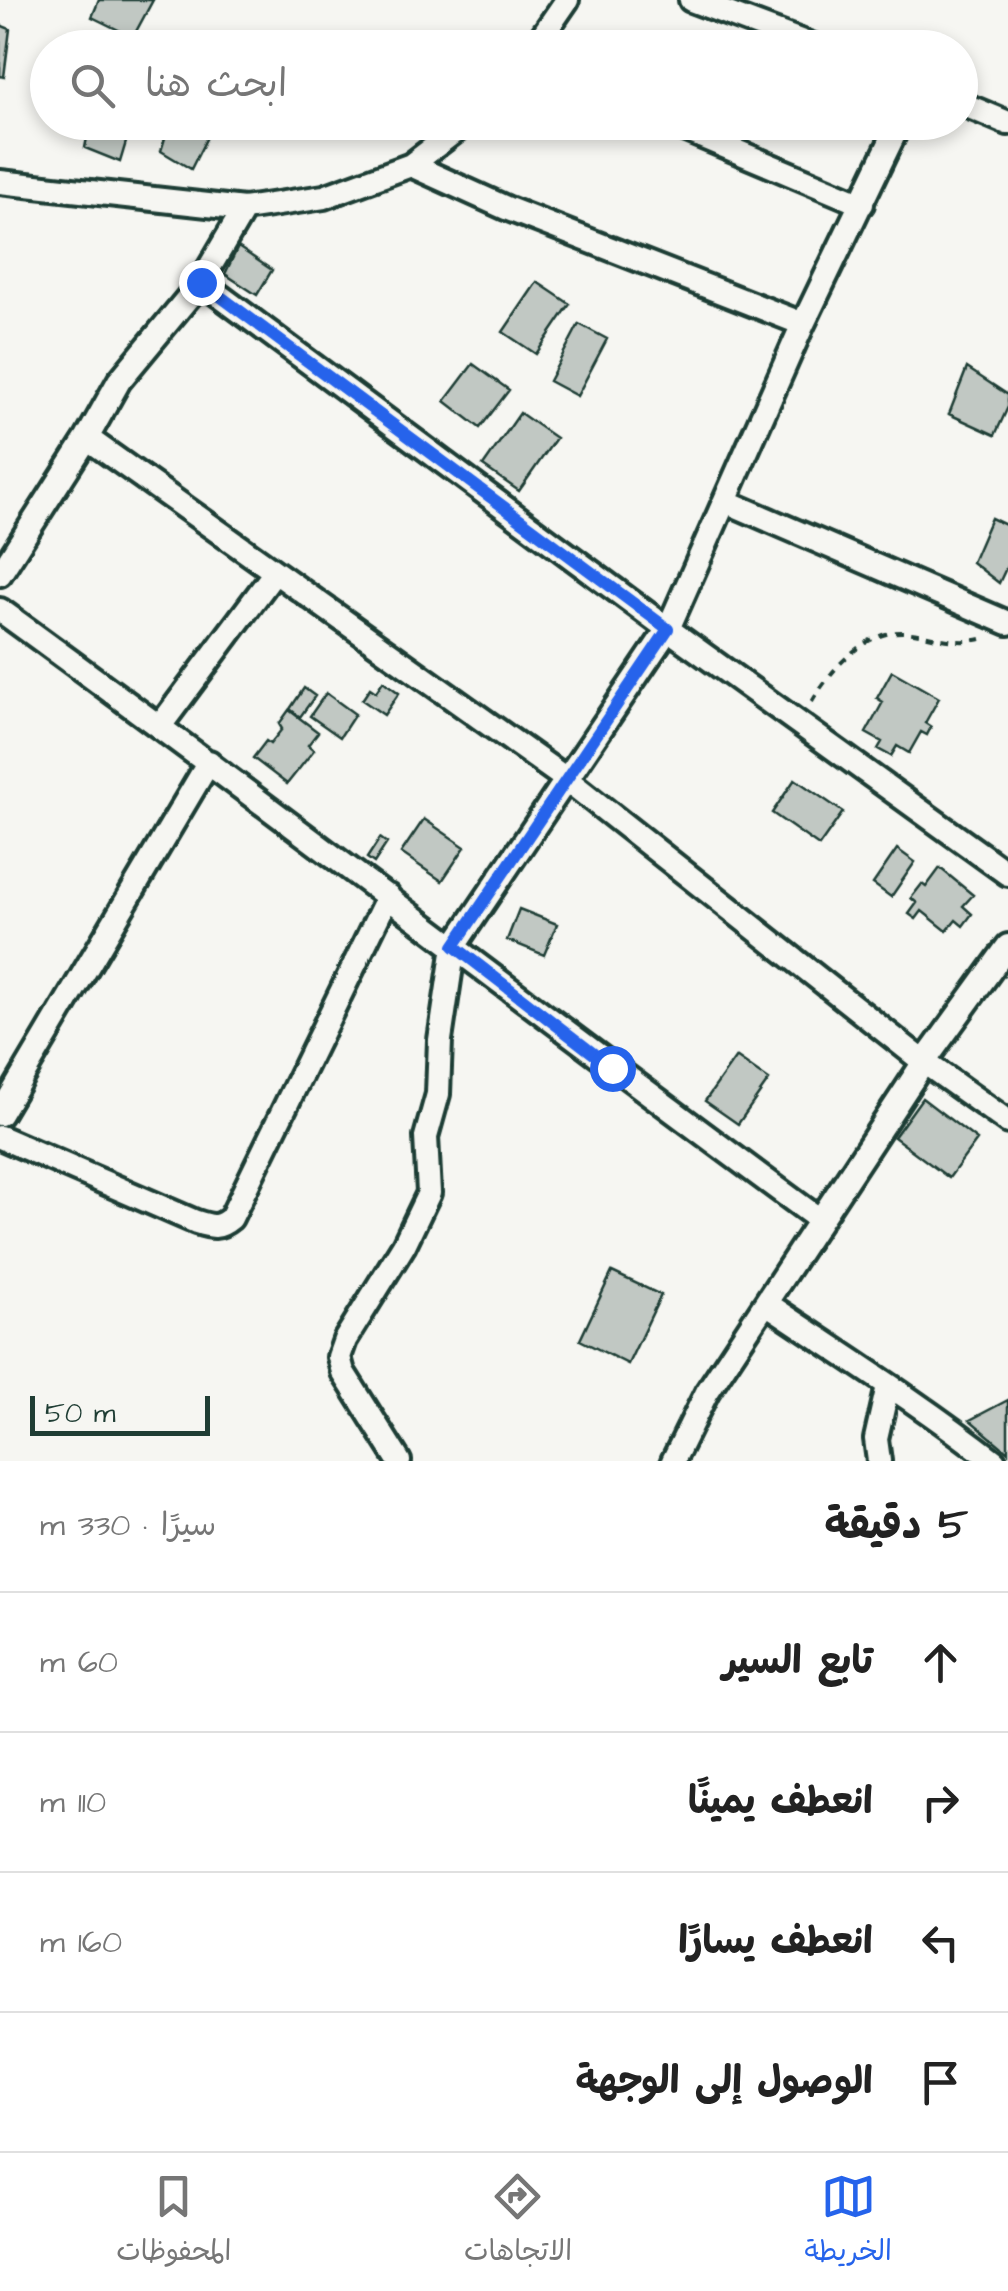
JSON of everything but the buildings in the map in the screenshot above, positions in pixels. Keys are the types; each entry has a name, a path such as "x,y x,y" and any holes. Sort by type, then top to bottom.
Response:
{"street":[{"path":"546,30 566,0"},
{"path":"692,0 771,30"},
{"path":"978,110 1008,123"},
{"path":"0,182 244,209 324,197 411,165 444,140"},
{"path":"710,140 862,204"},
{"path":"399,1461 343,1372 339,1357 344,1340 404,1245 429,1194 426,1138 438,1094 440,1040 454,946 668,629 804,324 892,140"},
{"path":"411,165 506,208 804,324"},
{"path":"0,574 87,438 119,380 201,282 244,209"},
{"path":"201,282 668,629 1008,874"},
{"path":"87,438 566,778 924,1062 1008,1122"},
{"path":"725,501 1005,621"},
{"path":"160,726 272,576"},
{"path":"0,610 820,1220"},
{"path":"0,1114 209,762"},
{"path":"0,1138 196,1222 212,1228 222,1226 231,1218 388,896"},
{"path":"673,1461 708,1392 924,1062 1008,946"},
{"path":"766,1303 924,1408 994,1461"},
{"path":"878,1461 876,1439 888,1386"}],"path":[{"path":"800,724 825,678 863,645 886,634 904,632 945,642 978,640 1005,621"}],"route":[{"path":"201,282 668,629 454,946 612,1068"}]}
